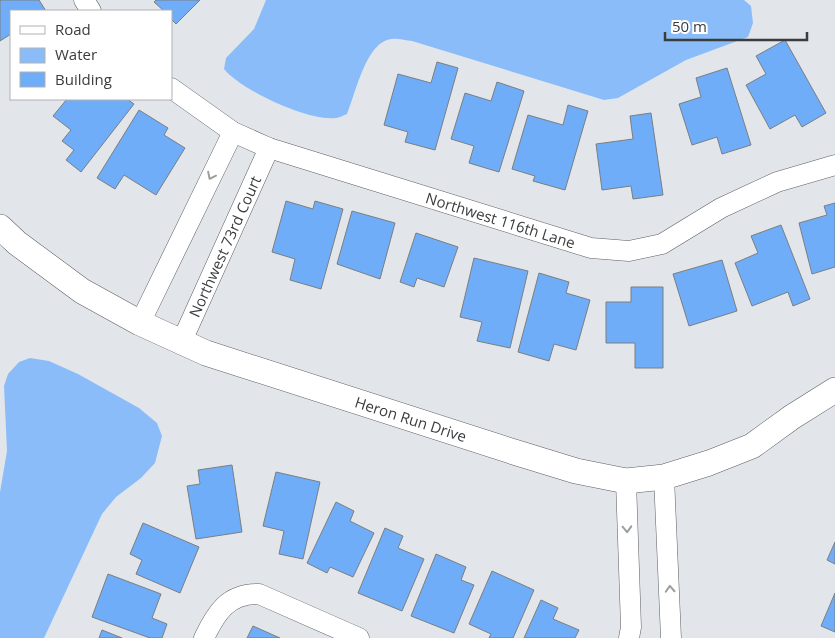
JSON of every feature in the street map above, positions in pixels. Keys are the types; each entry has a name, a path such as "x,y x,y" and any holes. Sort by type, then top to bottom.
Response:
{"street":[{"name":"Northwest 116th Lane","path":"172,89 233,132 269,148 591,248 629,251 662,244 721,208 777,182 835,165"},
{"path":"140,323 233,132"},
{"name":"Northwest 73rd Court","path":"181,343 269,148"},
{"name":"Heron Run Drive","path":"0,227 17,243 82,291 181,343 206,353 514,452 576,471 626,481 664,477 709,463 752,446 792,417 835,390"},
{"path":"664,477 671,638"},
{"path":"626,481 631,627 629,638"},
{"path":"204,638 218,610 234,597 259,594 359,638"}],"water":[{"path":"266,0 744,0 751,6 753,23 748,37 686,60 618,98 604,100 412,41 392,39 383,42 369,58 363,69 347,114 337,118 324,118 293,110 276,103 245,86 224,69 226,58 254,29"},
{"path":"30,358 49,361 78,374 139,408 157,423 162,436 155,463 141,478 116,497 102,514 44,638 0,638 0,492 7,451 4,386 8,374 19,362"}],"building":[{"path":"0,0 39,0 45,10 10,10 10,35 0,41"},
{"path":"156,0 200,0 176,24 172,20 172,10 163,10 154,2"},
{"path":"785,40 826,113 802,127 795,115 770,129 746,85 766,74 756,56"},
{"path":"437,62 458,68 435,150 405,142 408,132 384,125 398,74 431,83"},
{"path":"727,68 751,145 722,154 717,137 692,145 679,104 701,97 696,78"},
{"path":"497,82 524,91 499,172 469,163 474,146 451,139 465,93 491,101"},
{"path":"66,100 128,100 134,104 81,172 66,160 74,150 62,141 71,130 53,116"},
{"path":"568,105 588,111 565,190 533,181 535,176 512,169 528,115 563,125"},
{"path":"139,110 168,128 164,135 185,148 156,195 124,175 115,189 97,178"},
{"path":"651,113 663,195 633,199 631,186 602,190 596,144 633,139 630,116"},
{"path":"286,201 313,209 315,201 343,209 321,289 290,280 295,259 272,252"},
{"path":"835,203 835,267 812,274 799,223 827,215 824,206"},
{"path":"352,211 395,223 380,279 337,264"},
{"path":"781,225 810,299 793,306 788,292 752,306 735,263 758,253 751,236"},
{"path":"416,233 458,247 444,287 417,278 414,287 400,282"},
{"path":"474,258 528,271 510,348 477,341 482,322 460,317"},
{"path":"722,260 737,311 689,326 673,274"},
{"path":"539,273 569,282 566,293 590,300 576,350 554,344 549,361 518,352"},
{"path":"631,287 663,287 663,368 635,368 635,343 606,343 606,302 631,302"},
{"path":"232,465 242,532 196,539 187,486 200,484 198,470"},
{"path":"276,472 320,482 303,559 279,554 284,531 263,526"},
{"path":"336,502 354,511 350,521 374,533 353,577 330,567 327,573 307,563"},
{"path":"143,523 199,547 180,593 136,574 142,560 130,554"},
{"path":"385,528 403,536 398,548 424,559 402,611 358,593"},
{"path":"835,542 835,564 827,560"},
{"path":"436,554 466,567 461,580 474,585 454,633 411,616"},
{"path":"492,571 534,590 513,638 489,638 491,634 469,624"},
{"path":"108,574 161,594 152,618 167,624 162,638 150,638 92,617"},
{"path":"835,593 835,632 821,626"},
{"path":"541,600 558,608 553,619 579,630 575,638 524,638"},
{"path":"253,626 280,638 247,638"},
{"path":"102,630 122,638 99,638"}]}
